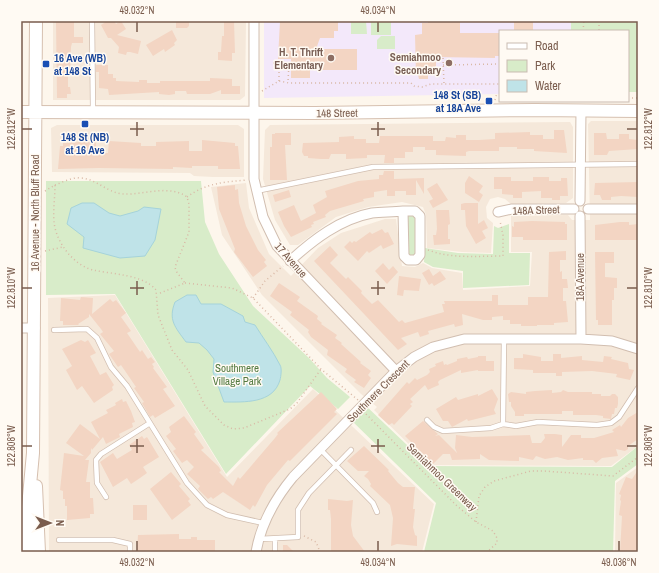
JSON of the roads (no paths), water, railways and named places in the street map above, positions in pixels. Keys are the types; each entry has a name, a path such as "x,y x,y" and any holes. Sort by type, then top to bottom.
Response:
{"main road":[{"name":"16 Avenue - North Bluff Road","path":"31,549 28,507 33,453 36,21"},
{"name":"148 Street","path":"21,112 254,113 581,110 638,111"}],"street":[{"name":"17 Avenue","path":"254,21 254,179 263,217 277,246 396,371"},
{"path":"580,201 581,110"},
{"path":"580,201 586,203 588,209 587,213 580,216 575,213 574,209 575,204 580,201"},
{"name":"148A Street","path":"499,216 512,210 574,209"},
{"path":"588,209 638,209"},
{"path":"290,261 329,230 344,223 371,213 403,211 416,211 420,216 420,255 416,260 408,260 404,256 403,211"},
{"name":"18A Avenue","path":"580,216 580,339"},
{"path":"21,328 35,328"},
{"name":"Southmere Crescent","path":"256,552 263,523 280,492 396,371 414,357 433,347 464,339 580,339 612,341 638,349"}],"lane":[{"path":"92,21 92,112"},
{"path":"256,191 373,167 638,164"},
{"path":"54,330 87,329 97,338 111,367 127,386 187,483 207,505 227,515 263,523"},
{"path":"503,424 504,338"},
{"path":"427,420 434,427 443,431 491,428 503,424 516,426 538,422 597,425 611,423 618,417 638,388"},
{"path":"106,497 97,483 96,460 101,454 150,423"},
{"path":"320,449 373,504 377,512"},
{"path":"258,539 298,537 298,510 309,493 351,450"},
{"path":"275,538 275,552"},
{"path":"59,540 114,540 130,544 130,552"}],"water":[{"path":"82,203 94,203 109,213 120,216 138,211 144,207 161,209 155,240 145,256 120,258 83,248 84,237 67,224 71,208"},
{"path":"187,295 196,295 201,304 221,304 243,316 245,322 255,325 281,366 280,380 271,394 257,400 224,402 213,372 214,359 199,343 186,342 174,323 172,314 175,302"}],"place":[{"name":"H. T. Thrift Elementary","path":"331,58"},
{"name":"Semiahmoo Secondary","path":"449,63"},
{"name":"16 Ave (WB) at 148 St","path":"46,64"},
{"name":"148 St (SB) at 18A Ave","path":"489,101"},
{"name":"148 St (NB) at 16 Ave","path":"85,124"}],"park label":[{"name":"Southmere Village Park","path":"237,374"}]}
